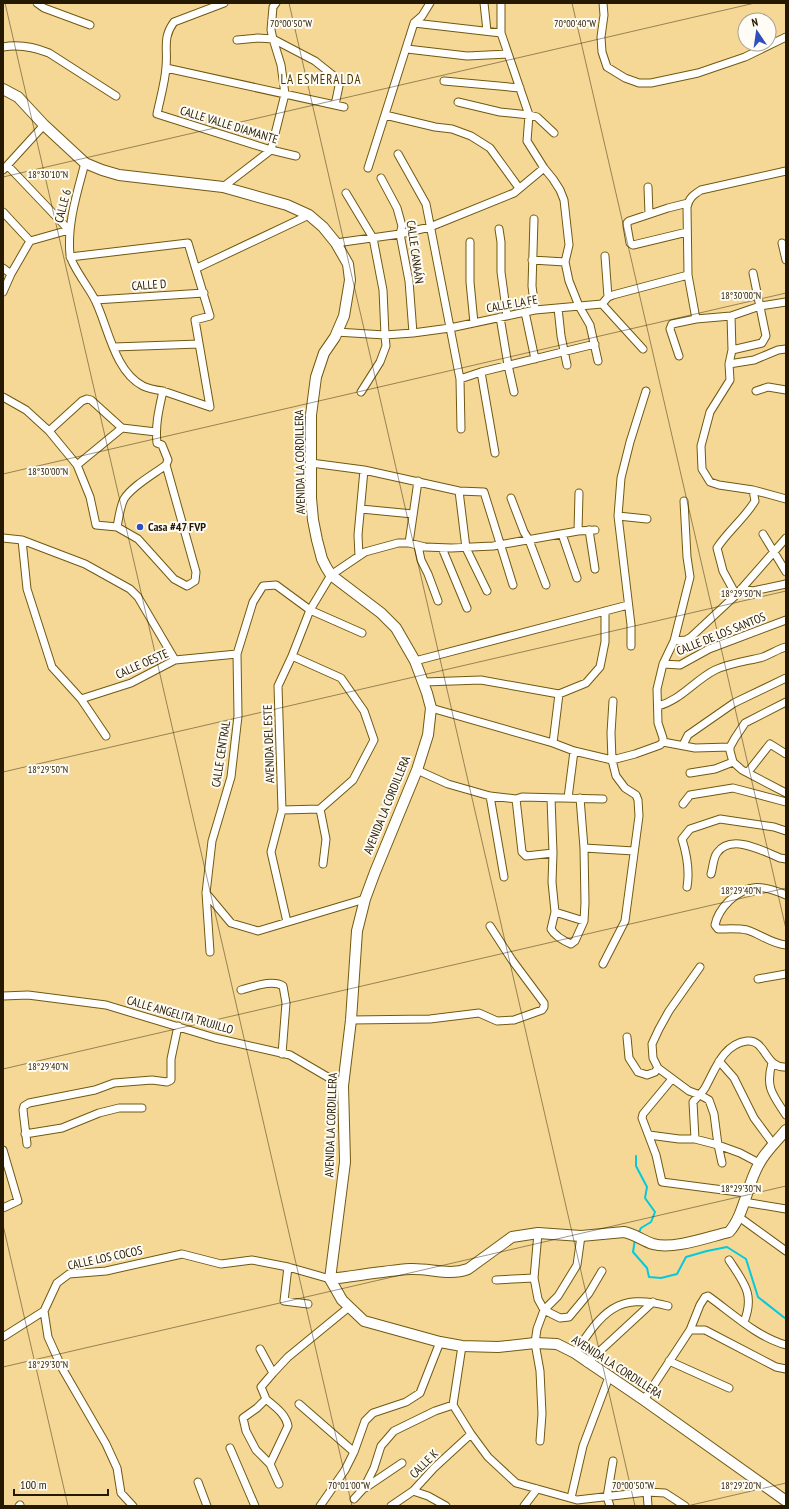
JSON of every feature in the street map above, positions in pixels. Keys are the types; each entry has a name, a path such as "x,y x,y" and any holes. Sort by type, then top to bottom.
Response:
{"main road":[{"name":"AVENIDA LA CORDILLERA","path":"3,89 18,97 44,125 85,163 119,175 224,187 287,205 308,214 323,227 336,244 348,264 350,280 344,316 324,353 316,377 311,415 311,498 317,540 326,567 331,575 381,613 396,628 415,661 424,682 431,708 428,735 417,770 395,821 365,899 357,931 351,1020 343,1086 345,1162 330,1279 342,1300 364,1321 440,1342 462,1346 498,1347 535,1343 557,1344 575,1354 644,1400 786,1501"},
{"path":"330,1279 412,1269 438,1272 461,1271 468,1269 512,1238 538,1233 581,1236 624,1232 632,1234 641,1240 654,1245 674,1246 729,1232 735,1226 739,1217 745,1197 759,1163 786,1130"}],"street":[{"path":"37,3 44,8 90,25"},
{"path":"224,3 174,22 168,29 166,36 166,68 344,107"},
{"path":"224,187 271,150 285,94 281,66 271,30 273,7 276,3"},
{"path":"368,168 414,23 422,16 430,3"},
{"path":"484,3 487,31"},
{"path":"501,3 501,33 529,115 528,141 544,168 553,179 564,200 569,245 565,262 569,281 578,306 590,325 598,361"},
{"path":"603,3 604,15 601,37 602,52 607,67 625,78 639,83 650,83 698,73 745,57 786,37"},
{"path":"414,23 501,33"},
{"path":"237,40 258,38 273,39 316,61 335,77 339,86 335,105"},
{"path":"3,47 22,46 49,53 116,96"},
{"path":"407,49 467,56 508,54"},
{"name":"CALLE VALLE DIAMANTE","path":"166,68 157,114 271,150 296,156"},
{"path":"444,81 520,88"},
{"path":"458,102 500,112 529,115 537,118 554,133"},
{"path":"385,115 434,127 452,129 471,136 490,148 519,188"},
{"path":"44,125 5,168 69,230 70,257 95,300 114,348 124,368 136,381 150,389 163,391 210,407 195,320 210,316 188,243 70,257"},
{"path":"398,154 426,204 460,379 461,430"},
{"name":"CALLE 6","path":"30,241 69,230 85,163"},
{"path":"336,244 400,234 430,227 514,193 544,168"},
{"path":"696,319 688,275 688,203 693,195 701,190 786,171"},
{"name":"CALLE CANAÁN","path":"381,178 397,208 402,226 400,234 409,281 413,333"},
{"path":"648,187 650,214"},
{"path":"346,193 373,238 384,290 386,346 380,362 361,392"},
{"path":"687,232 631,245 627,223 650,214 688,203"},
{"path":"3,212 30,241 11,274 3,292"},
{"path":"196,268 308,214"},
{"path":"534,219 532,286 535,310"},
{"path":"499,229 501,242 503,316 508,365 514,392"},
{"path":"470,242 470,282 474,323"},
{"path":"782,243 786,260"},
{"path":"604,256 608,297"},
{"path":"532,260 565,262"},
{"path":"3,268 11,274"},
{"path":"732,350 762,343 766,336 753,273"},
{"path":"642,349 602,304 608,297 688,275"},
{"name":"CALLE D","path":"95,300 204,293"},
{"path":"679,356 670,329 672,324 696,319 731,316 760,306 786,302"},
{"name":"CALLE LA FE","path":"336,332 385,335 413,333 450,328 535,310 602,304"},
{"path":"558,308 561,336 567,365"},
{"path":"525,312 535,359"},
{"path":"731,316 732,350 729,364 730,380 710,412 701,446 702,469 710,482 718,485 753,490 786,499"},
{"path":"114,348 199,344"},
{"path":"460,379 481,372 595,344"},
{"path":"729,364 754,360 778,350 786,349"},
{"path":"481,372 496,453"},
{"path":"756,391 768,387 786,390"},
{"path":"3,397 26,410 50,431 77,465 90,497 96,525 118,526 138,539 174,579 187,586 195,581 196,572 166,465 168,460 165,450 162,445 157,443 156,432 158,414 163,391"},
{"path":"631,646 631,625 618,516 621,478 630,442 646,391"},
{"path":"50,431 82,401 87,399 91,400 122,428 156,432"},
{"path":"77,465 122,428"},
{"path":"311,463 364,470 459,491 484,492 513,585"},
{"path":"118,526 121,507 124,499 130,491 166,465"},
{"path":"359,556 358,535 364,470"},
{"path":"409,543 418,481"},
{"path":"736,595 723,571 717,548 722,540 747,514 755,501 753,490"},
{"path":"459,491 466,548 487,591"},
{"path":"578,531 579,493"},
{"path":"511,498 546,585"},
{"path":"663,742 658,723 657,689 663,664 674,642 690,577 687,557 684,501"},
{"path":"361,509 413,514"},
{"path":"618,516 647,519"},
{"path":"331,575 365,552 398,543 409,543 418,546 442,548 466,548 500,545 578,531 592,530 595,569"},
{"path":"562,534 577,578"},
{"path":"763,534 786,572"},
{"path":"3,538 22,540 84,564 130,589 138,597 175,660"},
{"path":"674,642 686,640 692,637 736,595 786,538"},
{"path":"22,540 27,589 52,667 81,699 106,736"},
{"path":"418,546 420,560 428,574 438,600"},
{"path":"442,548 467,608"},
{"name":"AVENIDA DEL ESTE","path":"287,922 271,852 282,810 278,686 292,656 310,610 331,575"},
{"path":"741,589 753,591 786,584"},
{"name":"CALLE CENTRAL","path":"210,952 206,892 212,841 231,777 238,716 237,654 253,602 263,586 276,585 310,610"},
{"path":"415,661 628,605"},
{"path":"310,610 362,633"},
{"path":"424,682 481,680 559,694 586,682 600,667 605,642 605,611"},
{"name":"CALLE DE LOS SANTOS","path":"663,664 680,665 709,649 786,620"},
{"path":"658,706 677,698 715,670 765,656 786,647"},
{"name":"CALLE OESTE","path":"81,699 131,683 175,660 237,654"},
{"path":"282,810 320,809 353,780 374,740 364,711 340,678 292,656"},
{"path":"683,745 688,736 734,703 786,678"},
{"path":"553,743 559,694"},
{"path":"603,964 625,921 639,816 638,800 636,795 625,788 616,776 612,760 611,733 613,701"},
{"path":"786,702 745,723 730,747 733,762 742,770 786,793"},
{"path":"431,708 612,760 635,754 663,742 695,748 730,747"},
{"path":"748,772 770,744 786,754"},
{"path":"568,798 574,750"},
{"path":"690,774 715,769 733,762"},
{"path":"417,770 448,784 490,796 516,799 522,797 603,799"},
{"path":"683,804 690,795 733,788 786,802"},
{"path":"490,796 504,877"},
{"path":"551,798 553,853 552,882 555,912 551,929 564,941 572,944 575,941 584,921 585,903 584,848 580,798"},
{"path":"516,799 522,852 526,856 553,853"},
{"path":"320,809 326,839 323,864"},
{"path":"687,887 689,877 687,854 682,839 690,829 720,819 774,827 786,832"},
{"path":"712,874 716,854 724,846 743,843 786,859"},
{"path":"584,848 634,851"},
{"path":"786,895 771,888 760,887 739,892 724,906 714,925 718,929 745,930 758,934 771,942 786,945"},
{"path":"206,892 231,923 258,930 365,899"},
{"path":"555,912 584,921"},
{"path":"351,1020 430,1019 479,1013 497,1021 514,1020 542,1010 544,1002 512,960 490,926"},
{"path":"700,967 669,1011 659,1029 652,1044 653,1058 658,1068 672,1079 689,1091 708,1100 714,1114 722,1163"},
{"path":"758,979 786,974"},
{"path":"241,990 270,983 280,983 284,986 286,1003 282,1054"},
{"name":"CALLE ANGELITA TRUJILLO","path":"3,996 28,995 106,1005 215,1038 290,1055 343,1086"},
{"path":"27,1144 23,1110 24,1106 29,1103 95,1090 114,1083 152,1080 167,1082 170,1080 171,1059 178,1026"},
{"path":"627,1037 629,1058 638,1072 646,1075 655,1072 658,1068"},
{"path":"695,1139 692,1106 693,1102 700,1095 718,1061 735,1045 748,1041 758,1044 772,1063 782,1068 786,1067"},
{"path":"718,1061 734,1078 754,1118 774,1145"},
{"path":"772,1063 769,1075 769,1086 786,1115"},
{"path":"672,1079 643,1114 642,1118 656,1155 662,1182 745,1197 786,1209"},
{"path":"25,1134 62,1128 99,1113 119,1108 142,1108"},
{"path":"648,1135 680,1139 695,1139 740,1153 759,1163"},
{"path":"3,1150 18,1201 3,1208"},
{"path":"739,1217 786,1251"},
{"path":"538,1233 534,1278 538,1300 544,1310 560,1318 569,1317 589,1293 602,1271"},
{"path":"540,1441 542,1414 540,1371 535,1343 537,1329 544,1310 558,1296 577,1265 581,1236"},
{"name":"CALLE LOS COCOS","path":"44,1311 57,1283 69,1274 106,1271 182,1254 221,1264 252,1260 288,1267 330,1279"},
{"path":"729,1260 747,1289 749,1301 748,1312 744,1322"},
{"path":"288,1267 284,1301 308,1304"},
{"path":"496,1280 534,1278"},
{"path":"644,1400 690,1330 697,1311 705,1297 708,1296 744,1322 776,1342 786,1345"},
{"path":"575,1354 590,1331 614,1308 625,1302 653,1302 668,1306"},
{"path":"588,1363 653,1302"},
{"path":"270,1464 288,1426 283,1414 266,1398 261,1387 288,1357 349,1307"},
{"path":"3,1337 44,1311 48,1337 62,1368 106,1444 117,1468 121,1493 133,1506"},
{"path":"690,1330 705,1330 772,1366 786,1369"},
{"path":"320,1506 345,1470 354,1452 365,1421 373,1413 406,1402 420,1393 440,1342"},
{"path":"462,1346 453,1405 471,1434 488,1457 516,1483 575,1501 647,1492 665,1493 685,1506"},
{"path":"260,1349 273,1373"},
{"path":"669,1361 729,1388"},
{"path":"575,1501 583,1446 609,1377"},
{"path":"266,1398 257,1408 243,1418 243,1421 246,1431 256,1450 270,1464 280,1484"},
{"path":"299,1404 354,1452"},
{"path":"354,1500 364,1488 374,1468 381,1446 394,1431 434,1411 453,1405"},
{"name":"CALLE K","path":"391,1506 413,1491 434,1468 471,1434"},
{"path":"230,1448 255,1506"},
{"path":"610,1506 607,1497 613,1461"},
{"path":"364,1488 402,1463"},
{"path":"198,1482 207,1506"},
{"path":"524,1506 536,1489"},
{"path":"413,1491 428,1496 446,1506"},
{"path":"647,1492 648,1506"}],"waterway":[{"path":"636,1156 636,1166 647,1187 645,1198 655,1212 651,1222 641,1228 638,1234"},
{"path":"635,1239 633,1252 647,1268 649,1277 661,1278 677,1274 686,1257 727,1247 746,1259 758,1297 786,1319"}],"place":[{"name":"Casa #47 FVP","path":"140,527"}],"district":[{"name":"LA ESMERALDA","path":"321,79"}]}
